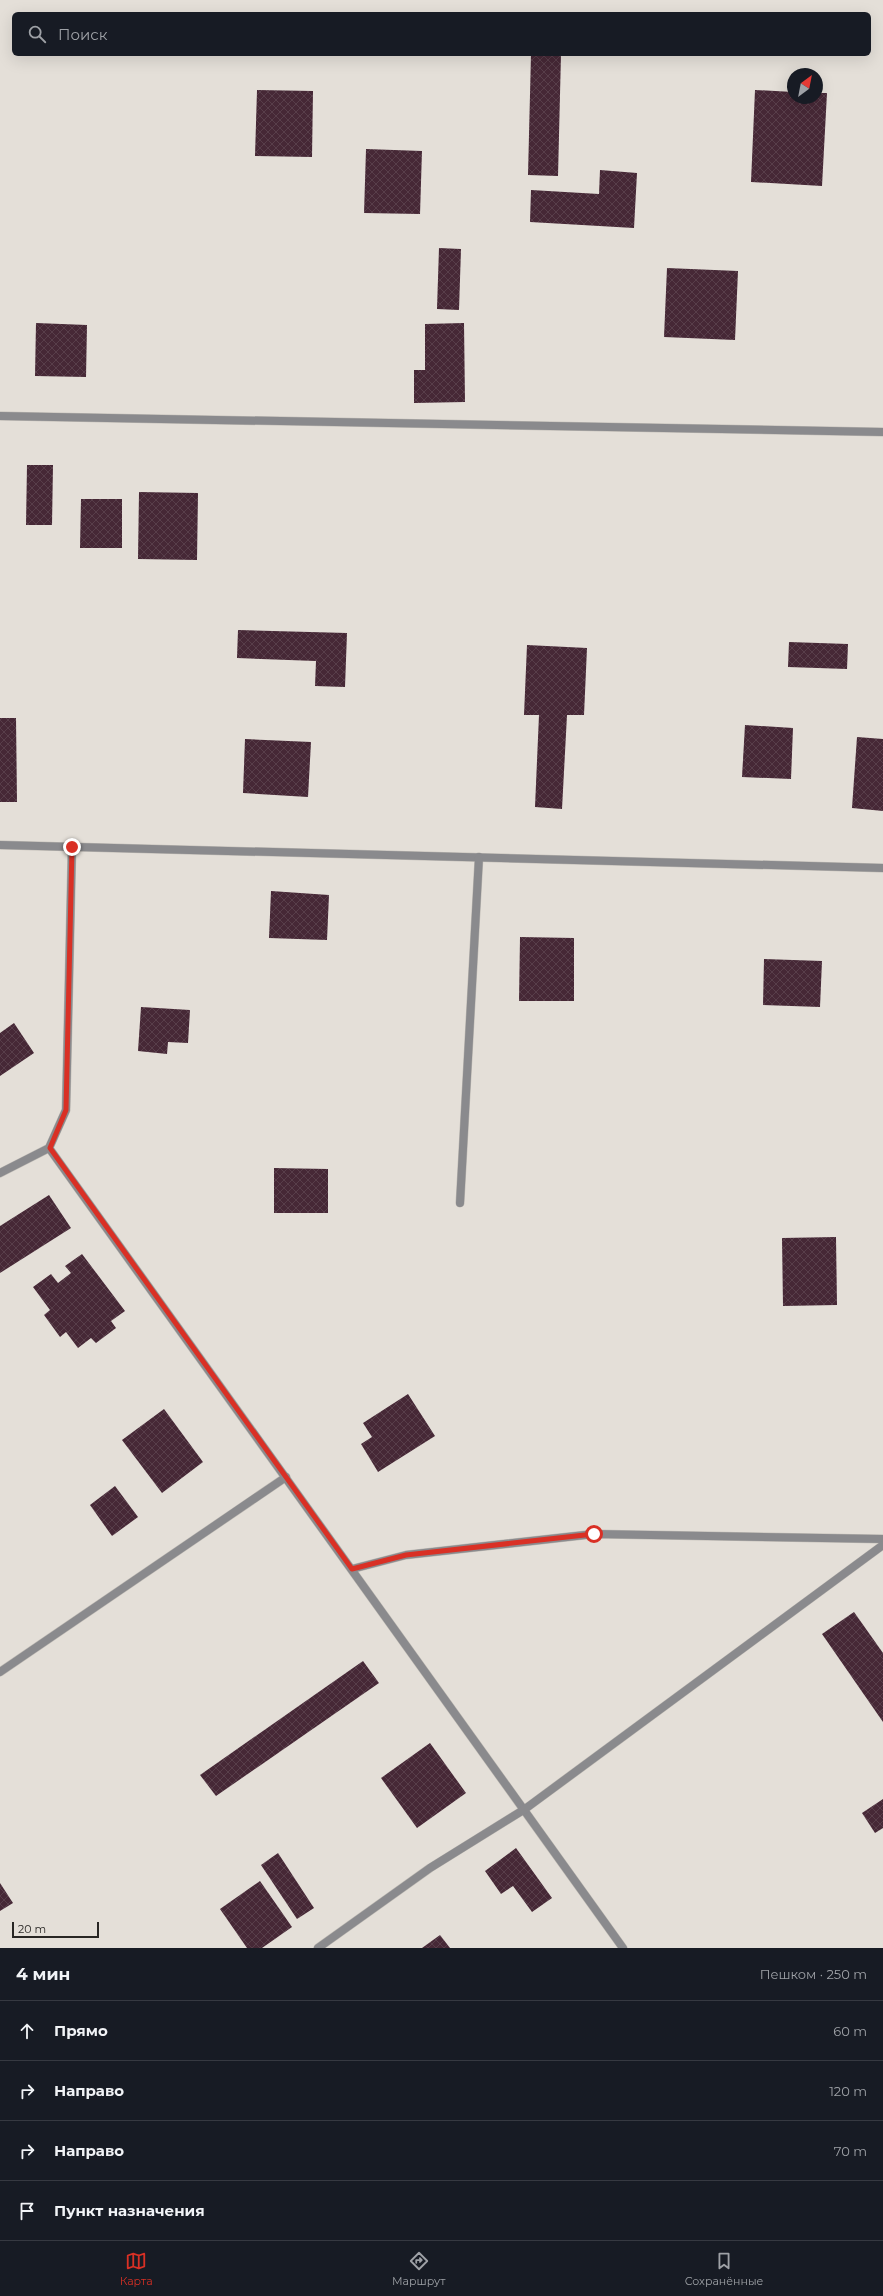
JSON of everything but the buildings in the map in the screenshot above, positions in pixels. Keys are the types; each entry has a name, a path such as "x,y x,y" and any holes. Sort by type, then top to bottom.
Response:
{"street":[{"path":"0,416 883,432"},
{"path":"0,845 883,868"},
{"path":"0,1173 50,1148 66,1110 72,847"},
{"path":"460,1203 479,857"},
{"path":"50,1148 623,1948"},
{"path":"0,1672 286,1477"},
{"path":"352,1569 406,1555 594,1534 883,1539"},
{"path":"318,1948 430,1868 524,1809 883,1544"}],"route":[{"path":"72,847 66,1110 50,1148 352,1569 406,1555 594,1534"}]}
